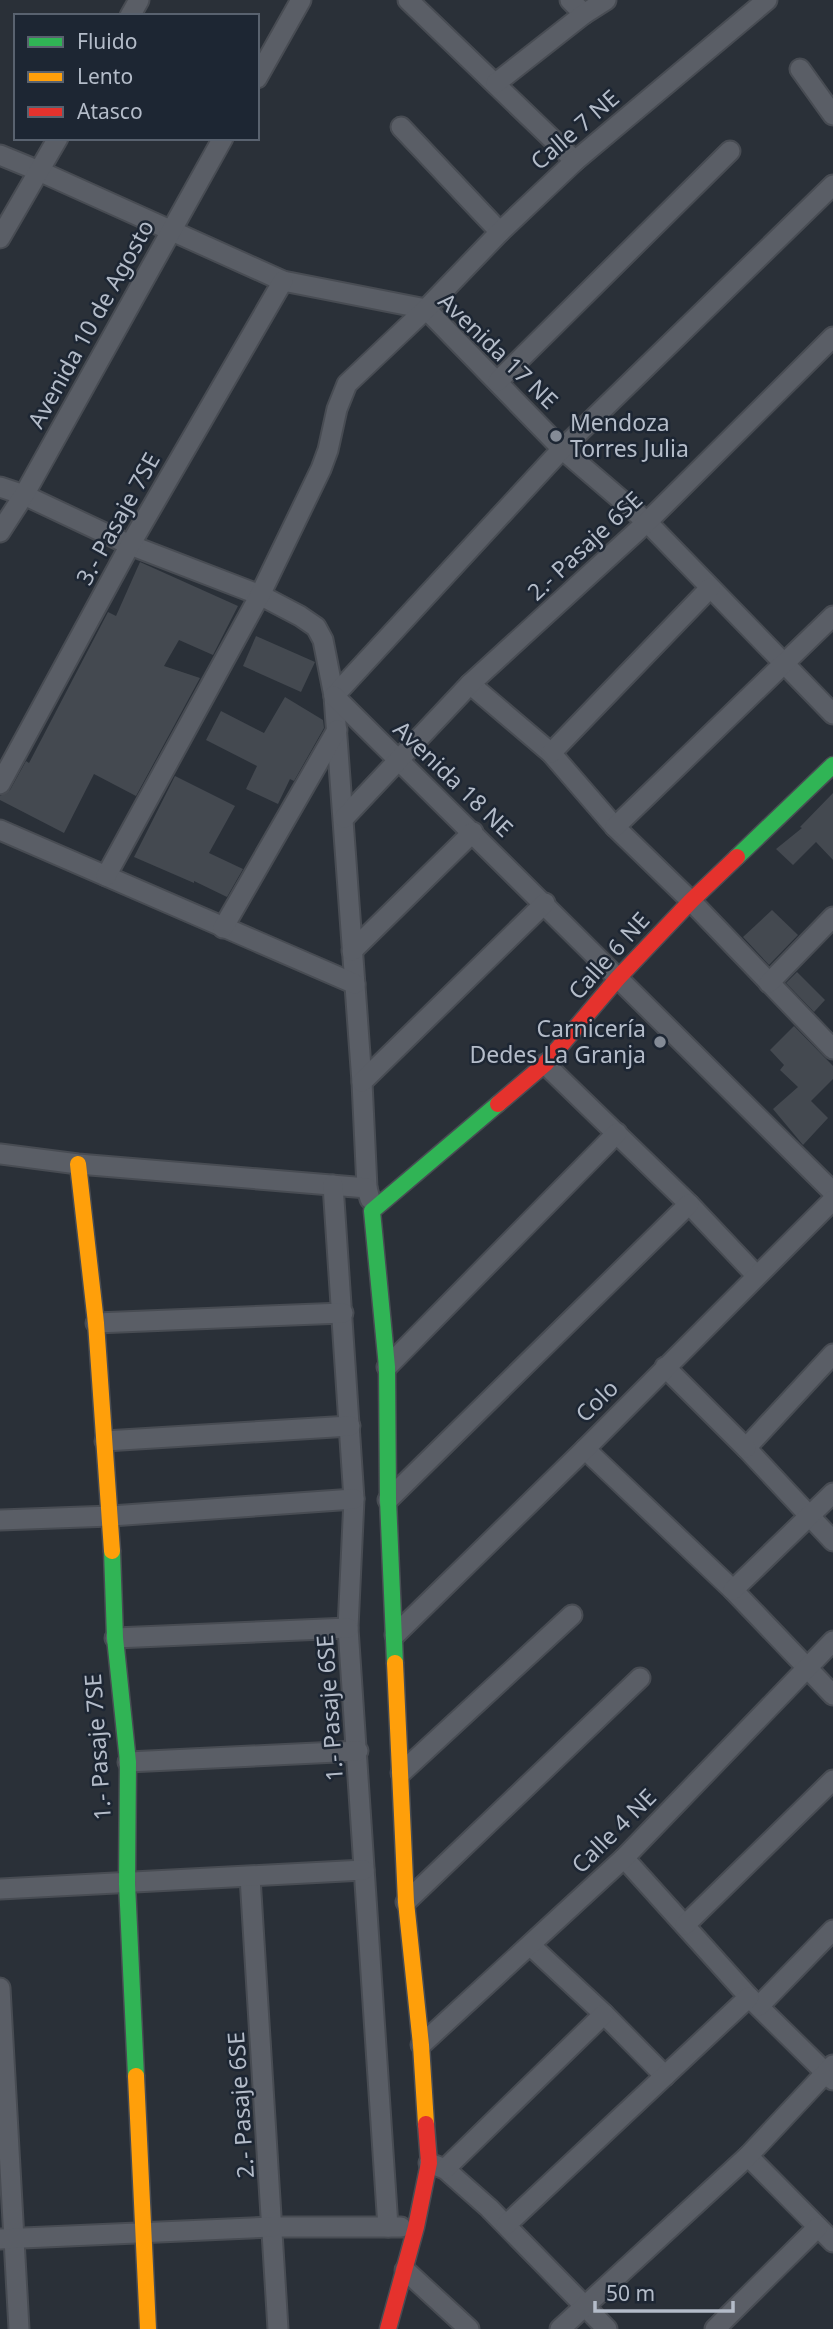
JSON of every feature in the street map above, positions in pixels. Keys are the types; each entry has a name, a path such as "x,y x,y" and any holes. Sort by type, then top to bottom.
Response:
{"street":[{"path":"259,74 301,0"},
{"path":"408,0 575,161"},
{"path":"496,83 577,7 606,0"},
{"name":"Calle 7 NE","path":"106,876 260,595 321,469 337,409 347,384 575,161 767,0"},
{"path":"800,69 833,115"},
{"path":"401,127 500,232"},
{"path":"0,239 57,140"},
{"name":"Avenida 10 de Agosto","path":"0,532 24,495 222,140"},
{"path":"498,381 730,151"},
{"name":"Avenida 17 NE","path":"0,155 283,281 426,309 562,449 647,522 833,714"},
{"path":"334,696 562,449 833,185"},
{"name":"3.- Pasaje 7SE","path":"0,785 130,545 283,281"},
{"name":"2.- Pasaje 6SE","path":"344,818 470,684 647,522 833,337"},
{"path":"0,487 24,495 130,545 260,595 316,627 323,640 334,696 337,730 368,1188 387,1367 388,1500 406,1902 437,2166 416,2227 388,2329"},
{"path":"551,753 710,588"},
{"path":"615,827 833,616"},
{"path":"470,684 551,753 615,827 691,901 833,1049"},
{"name":"Avenida 18 NE","path":"334,696 833,1192"},
{"path":"223,928 337,730"},
{"name":"Calle 6 NE","path":"372,1211 545,1064 618,978 691,901 833,765"},
{"path":"0,830 355,984"},
{"path":"352,951 473,832"},
{"path":"362,1082 544,903"},
{"path":"769,983 833,917"},
{"path":"545,1064 689,1204 757,1275"},
{"path":"387,1367 617,1133"},
{"path":"0,1154 78,1164 368,1188"},
{"name":"1.- Pasaje 7SE","path":"78,1164 96,1324 111,1516 115,1638 128,1762 127,1884 148,2329"},
{"name":"1.- Pasaje 6SE","path":"333,1185 354,1499 348,1629 388,2227"},
{"name":"Colo","path":"395,1635 833,1200"},
{"path":"388,1500 689,1204"},
{"path":"96,1324 343,1313"},
{"path":"746,1448 833,1354"},
{"path":"665,1367 833,1541"},
{"path":"105,1441 350,1426"},
{"path":"585,1449 733,1590 833,1695"},
{"path":"733,1590 833,1493"},
{"path":"0,1520 111,1516 354,1499"},
{"path":"401,1773 572,1615"},
{"path":"115,1638 348,1629"},
{"name":"Calle 4 NE","path":"421,2045 624,1858 833,1641"},
{"path":"406,1902 640,1678"},
{"path":"128,1762 358,1751"},
{"path":"685,1926 833,1780"},
{"path":"560,2329 748,2156 831,2072 754,2002 624,1858"},
{"path":"0,1889 364,1870"},
{"name":"2.- Pasaje 6SE","path":"250,1877 278,2329"},
{"path":"506,2225 665,2076 754,2002 833,1930"},
{"path":"530,1945 665,2076"},
{"path":"0,1988 8,2239 19,2329"},
{"path":"437,2166 604,2014"},
{"path":"748,2156 833,2242"},
{"path":"437,2166 506,2225 607,2329"},
{"path":"8,2239 273,2227 416,2227"},
{"path":"715,2329 818,2227"},
{"path":"405,2270 469,2329"}],"building":[{"path":"140,562 238,606 213,655 179,640 164,666 200,678 136,796 94,774 64,833 0,800 0,796 10,790 26,761 29,763 108,612 116,616"},
{"path":"256,636 315,662 301,692 243,666"},
{"path":"285,697 323,720 324,728 294,781 290,779 278,804 246,789 257,766 206,740 221,711 264,733"},
{"path":"175,776 235,806 209,853 243,869 227,897 134,857"},
{"path":"833,793 833,860 816,842 793,865 776,849 802,828 800,827"},
{"path":"772,910 798,935 769,965 743,937"},
{"path":"797,972 825,1000 814,1012 786,983"},
{"path":"794,1026 833,1066 833,1079 811,1101 828,1118 803,1145 773,1109 798,1087 780,1070 784,1065 770,1050"}],"traffic: fast":[{"path":"737,857 833,765"},
{"path":"395,1663 388,1500 387,1367 372,1211 498,1104"},
{"path":"112,1551 115,1638 128,1762 127,1884 136,2076"}],"traffic: slow":[{"path":"78,1164 96,1323 112,1551"},
{"path":"395,1663 406,1902 421,2045 426,2124"},
{"path":"136,2076 148,2329"}],"traffic: jam":[{"path":"498,1104 545,1064 618,978 737,857"},
{"path":"388,2329 416,2227 429,2163 426,2124"}],"place":[{"name":"Mendoza Torres Julia","path":"556,436"},
{"name":"Carnicería Dedes La Granja","path":"660,1042"}]}
